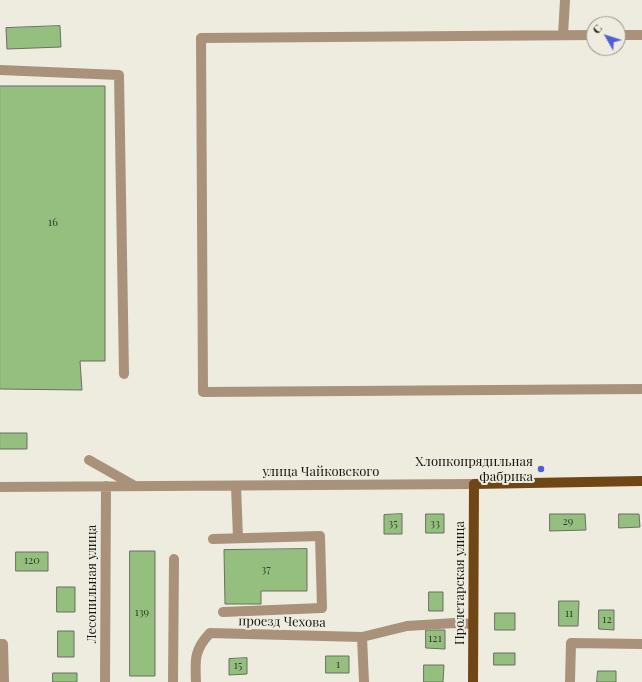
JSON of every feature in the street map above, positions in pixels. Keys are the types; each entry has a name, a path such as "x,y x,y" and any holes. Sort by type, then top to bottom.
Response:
{"main road":[{"name":"улица Чайковского","path":"474,484 642,481"},
{"name":"Пролетарская улица","path":"473,682 474,484"}],"street":[{"path":"563,35 565,0"},
{"path":"586,35 201,38 203,392 642,389"},
{"path":"626,35 642,35"},
{"path":"0,70 119,75 124,374"},
{"path":"89,460 137,487"},
{"name":"улица Чайковского","path":"0,487 474,484"},
{"name":"Лесопильная улица","path":"105,682 106,486"},
{"path":"236,486 238,538"},
{"path":"213,539 320,536 322,608 224,612"},
{"path":"173,682 174,559"},
{"path":"364,682 362,637 407,626 455,623 473,624"},
{"name":"проезд Чехова","path":"196,682 195,660 203,640 210,633 362,637"},
{"path":"570,682 571,643 642,644"},
{"path":"0,644 3,644 4,682"}],"building":[{"path":"60,26 61,47 7,49 6,28"},
{"path":"0,86 105,86 105,361 80,361 82,390 0,389"},
{"path":"0,433 27,433 27,449 0,449"},
{"path":"402,514 402,534 384,534 384,515"},
{"path":"426,514 444,514 444,533 426,533"},
{"path":"550,514 585,514 586,530 550,531"},
{"path":"619,514 639,514 640,527 619,528"},
{"path":"307,549 307,591 261,591 261,604 225,604 224,550"},
{"path":"130,551 155,551 155,676 130,676"},
{"path":"16,552 48,552 48,571 16,571"},
{"path":"57,587 75,587 75,612 57,612"},
{"path":"429,592 443,592 443,611 429,611"},
{"path":"559,601 579,601 578,626 559,626"},
{"path":"599,610 614,610 614,630 599,629"},
{"path":"495,613 515,613 515,630 495,630"},
{"path":"426,630 445,630 445,649 426,648"},
{"path":"58,631 74,631 74,657 58,657"},
{"path":"494,653 515,653 515,665 494,665"},
{"path":"326,656 349,656 349,673 326,673"},
{"path":"247,658 247,674 229,675 229,659"},
{"path":"424,665 444,665 443,682 424,682"},
{"path":"598,671 616,671 616,682 597,682"},
{"path":"53,673 77,673 77,682 53,682"}],"place":[{"name":"Хлопкопрядильная фабрика","path":"541,469"}]}
